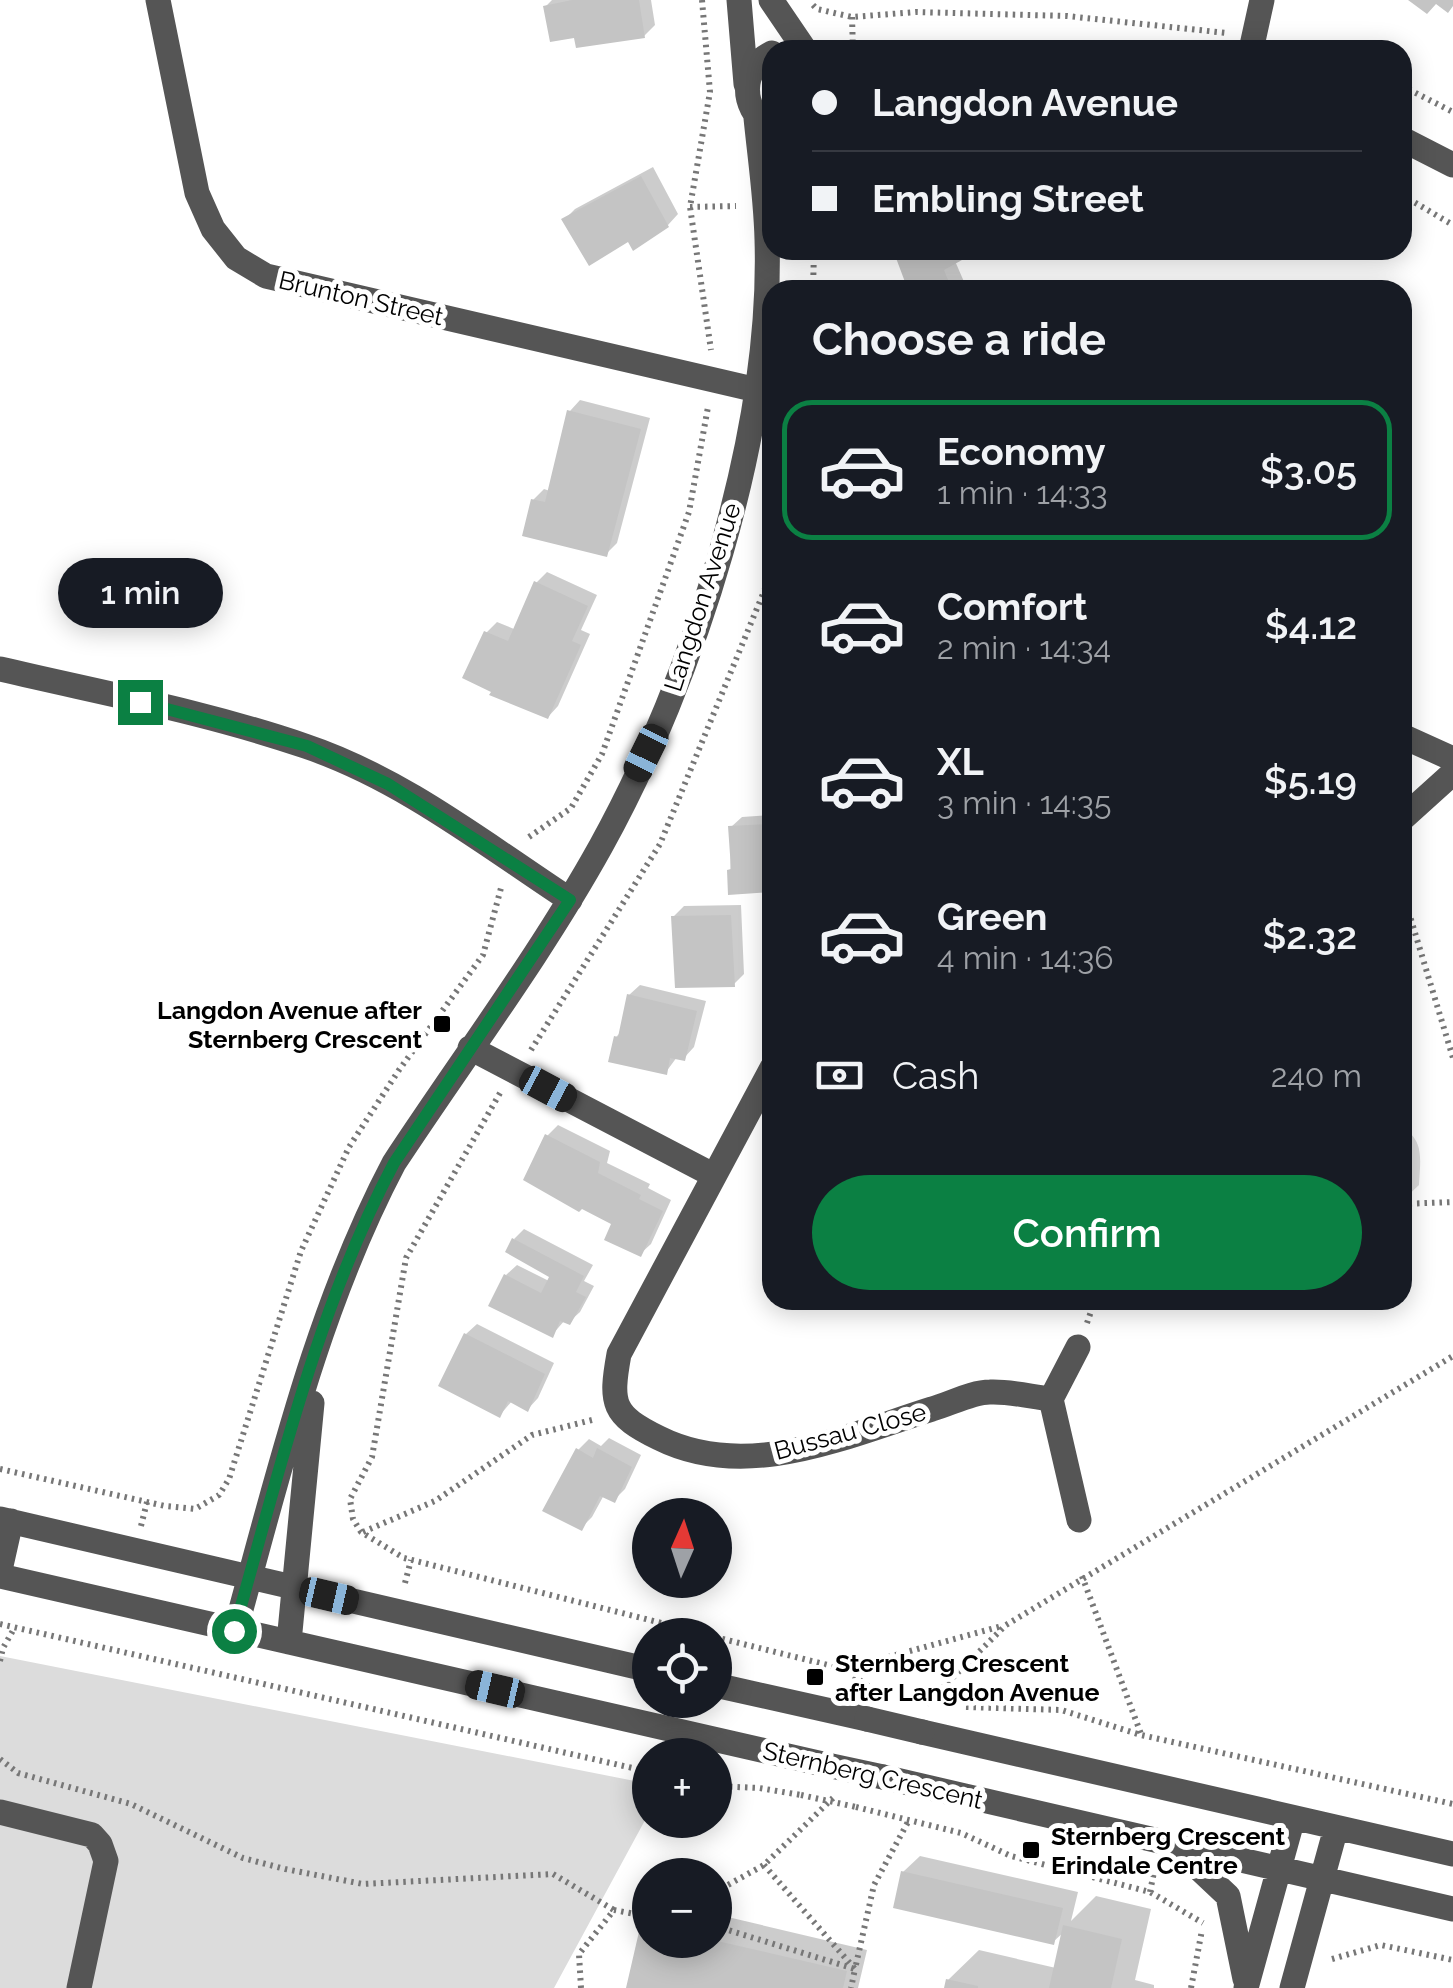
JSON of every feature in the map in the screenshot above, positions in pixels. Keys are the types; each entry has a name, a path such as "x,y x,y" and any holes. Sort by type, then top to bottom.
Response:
{"street":[{"name":"Brunton Street","path":"158,0 198,193 212,229 236,258 266,276 757,390"},
{"name":"Langdon Avenue","path":"740,0 749,104 762,121"},
{"path":"770,0 798,40"},
{"path":"1254,40 1262,0"},
{"path":"747,90 749,75 762,60"},
{"path":"1412,144 1453,165"},
{"name":"Langdon Avenue","path":"234,1631 317,1344 381,1188 570,900 662,720 709,592 744,458 757,390 762,330"},
{"path":"0,669 307,746 388,784 570,900"},
{"path":"1412,741 1453,760"},
{"path":"1412,811 1453,773"},
{"path":"470,1048 713,1175"},
{"path":"620,1412 613,1388 618,1354 762,1086"},
{"name":"Langdon Avenue","path":"289,1642 317,1344"},
{"path":"1078,1347 1051,1399 1079,1520"},
{"name":"Bussau Close","path":"620,1412 630,1424 669,1444 725,1456 754,1457 810,1448 988,1391 1051,1399"},
{"path":"0,1573 6,1520 632,1666"},
{"name":"Sternberg Crescent","path":"0,1573 234,1631 1453,1910"},
{"name":"Sternberg Crescent","path":"732,1689 867,1718 923,1719 1293,1818 1453,1854"},
{"path":"0,1812 92,1835 100,1844 106,1861 80,1988"},
{"path":"1246,1988 1293,1818"},
{"path":"1292,1988 1336,1828"},
{"path":"1173,1844 1228,1896 1246,1988"}],"path":[{"path":"703,0 710,92 690,206 711,338"},
{"path":"810,0 816,9 852,16 916,12 1068,16 1221,32"},
{"path":"852,16 853,40"},
{"path":"1412,91 1453,112"},
{"path":"1412,201 1453,224"},
{"path":"528,838 571,808 602,754 688,512 708,413"},
{"path":"536,1044 660,844 762,596"},
{"path":"485,877 501,888"},
{"path":"1412,923 1453,1058"},
{"path":"502,1090 406,1258 372,1456 350,1500 353,1519 362,1532 411,1560 641,1618"},
{"path":"1412,1204 1453,1202"},
{"path":"923,1719 1006,1625 1453,1356"},
{"path":"362,1532 434,1502 532,1435 620,1412"},
{"path":"0,1469 164,1506 195,1509 219,1495 229,1479"},
{"path":"1082,1576 1142,1735"},
{"path":"0,1624 632,1768"},
{"path":"844,1669 1006,1625"},
{"path":"0,1661 15,1627"},
{"path":"732,1641 844,1669 872,1689"},
{"path":"960,1706 979,1710 1060,1710 1142,1735 1453,1804"},
{"path":"0,1759 18,1773 132,1804 242,1858 285,1870 364,1884 553,1874 614,1910 632,1913"},
{"path":"732,1787 802,1795 909,1820 961,1834 1012,1856 1150,1892 1203,1924 1191,1988"},
{"path":"732,1883 764,1866 842,1788"},
{"path":"851,1988 874,1885 909,1820"},
{"path":"764,1866 854,1970"},
{"path":"581,1988 579,1954 614,1910"},
{"path":"732,1931 854,1970"},
{"path":"1327,1972 1333,1956 1381,1945 1453,1960"}],"shaded area":[{"path":"1412,1135 1418,1145 1419,1185 1412,1192"},
{"path":"0,1656 632,1780 632,1838 635,1838 554,1988 0,1988"}],"building":[{"path":"572,0 639,0 645,38 576,48 574,38 550,42 543,6"},
{"path":"1408,0 1453,0 1453,6 1448,13 1436,4 1427,14"},
{"path":"641,176 669,227 633,251 628,242 589,266 561,219"},
{"path":"897,260 962,260 944,270 948,280 904,280"},
{"path":"567,410 641,429 607,557 522,536 531,499 545,502"},
{"path":"534,581 588,606 572,641 581,645 548,719 489,695 491,692 462,678 484,631 508,641"},
{"path":"762,824 762,893 728,895 728,826"},
{"path":"731,915 735,987 675,988 671,916"},
{"path":"627,994 697,1011 685,1061 670,1058 667,1075 608,1062"},
{"path":"545,1134 600,1162 598,1173 663,1211 641,1257 604,1240 611,1224 582,1209 579,1212 523,1180"},
{"path":"512,1238 584,1276 576,1292 586,1297 570,1325 560,1321 553,1338 488,1306 504,1274 541,1293 549,1277 505,1252"},
{"path":"464,1333 545,1374 528,1412 508,1401 500,1418 438,1386"},
{"path":"576,1448 593,1458 597,1448 632,1467 615,1503 600,1496 582,1531 542,1511"},
{"path":"901,1871 1063,1908 1054,1945 893,1908"},
{"path":"1063,1925 1122,1939 1111,1988 1049,1988"},
{"path":"732,1944 847,1971 843,1988 626,1988 633,1958 732,1958"},
{"path":"946,1979 978,1986 978,1988 944,1988"}],"place":[{"name":"Langdon Avenue after Sternberg Crescent","path":"442,1024"},
{"name":"Sternberg Crescent after Langdon Avenue","path":"815,1677"},
{"name":"Sternberg Crescent Erindale Centre","path":"1031,1850"}],"route":[{"path":"140,702 307,746 428,807 570,900 394,1163 374,1200 317,1344 234,1631"}]}
